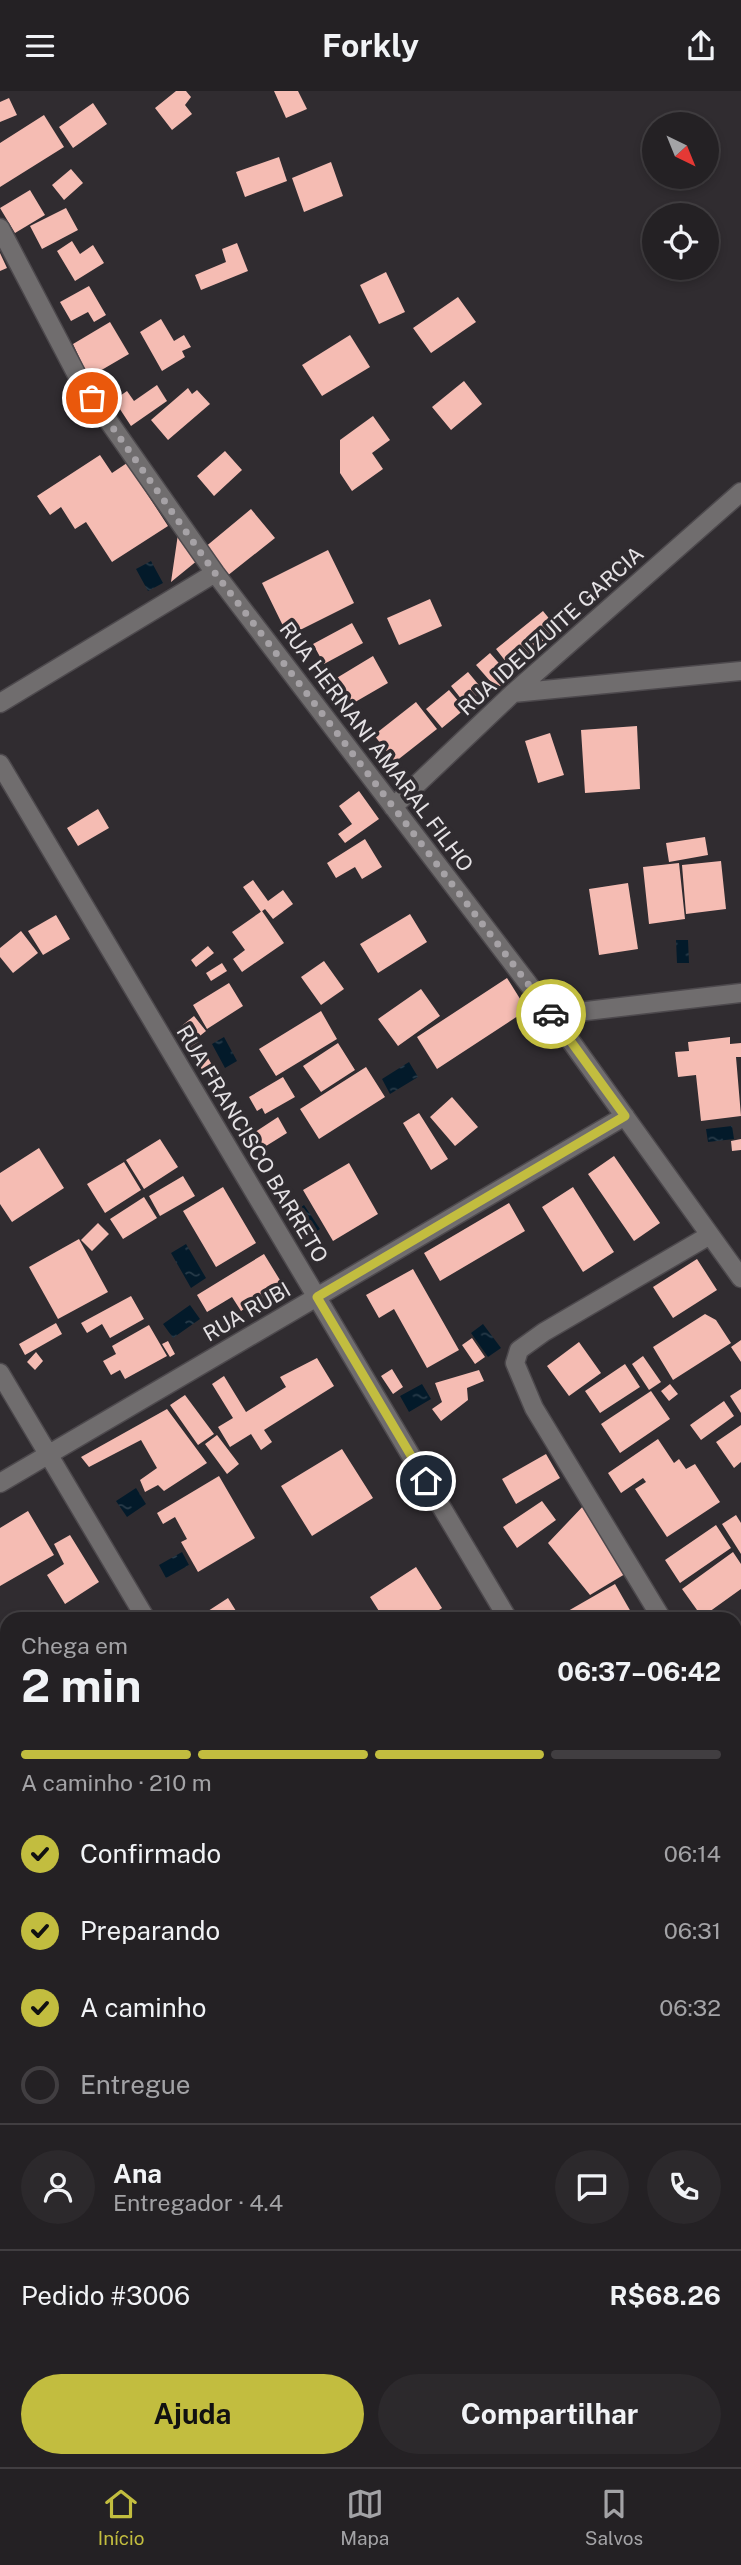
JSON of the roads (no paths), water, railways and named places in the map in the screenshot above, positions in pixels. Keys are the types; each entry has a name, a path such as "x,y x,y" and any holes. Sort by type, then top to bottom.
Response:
{"street":[{"name":"RUA HERNANI AMARAL FILHO","path":"0,228 79,379 215,573 552,1015 741,1278"},
{"name":"RUA IDEUZUITE GARCIA","path":"394,807 513,693 741,492"},
{"path":"0,703 215,573"},
{"path":"513,693 741,671"},
{"name":"RUA FRANCISCO BARRETO","path":"0,764 504,1612"},
{"path":"552,1015 741,993"},
{"name":"RUA RUBI","path":"0,1483 625,1116"},
{"path":"658,1612 540,1419 523,1387 515,1363 519,1350 544,1332 710,1235"},
{"path":"0,1373 142,1612"}],"water":[{"path":"151,561 163,583 148,591 136,569"},
{"path":"676,940 688,940 689,963 677,963"},
{"path":"224,1037 237,1061 225,1068 212,1044"},
{"path":"409,1062 418,1077 390,1094 382,1079"},
{"path":"732,1126 734,1139 708,1142 706,1129"},
{"path":"304,1205 320,1229 305,1240 290,1215"},
{"path":"186,1244 206,1278 191,1288 171,1253"},
{"path":"190,1305 200,1319 173,1338 163,1324"},
{"path":"483,1324 501,1348 488,1357 471,1333"},
{"path":"422,1384 431,1399 409,1412 400,1396"},
{"path":"136,1488 146,1504 127,1517 116,1501"},
{"path":"182,1552 189,1565 166,1578 159,1565"}]}
